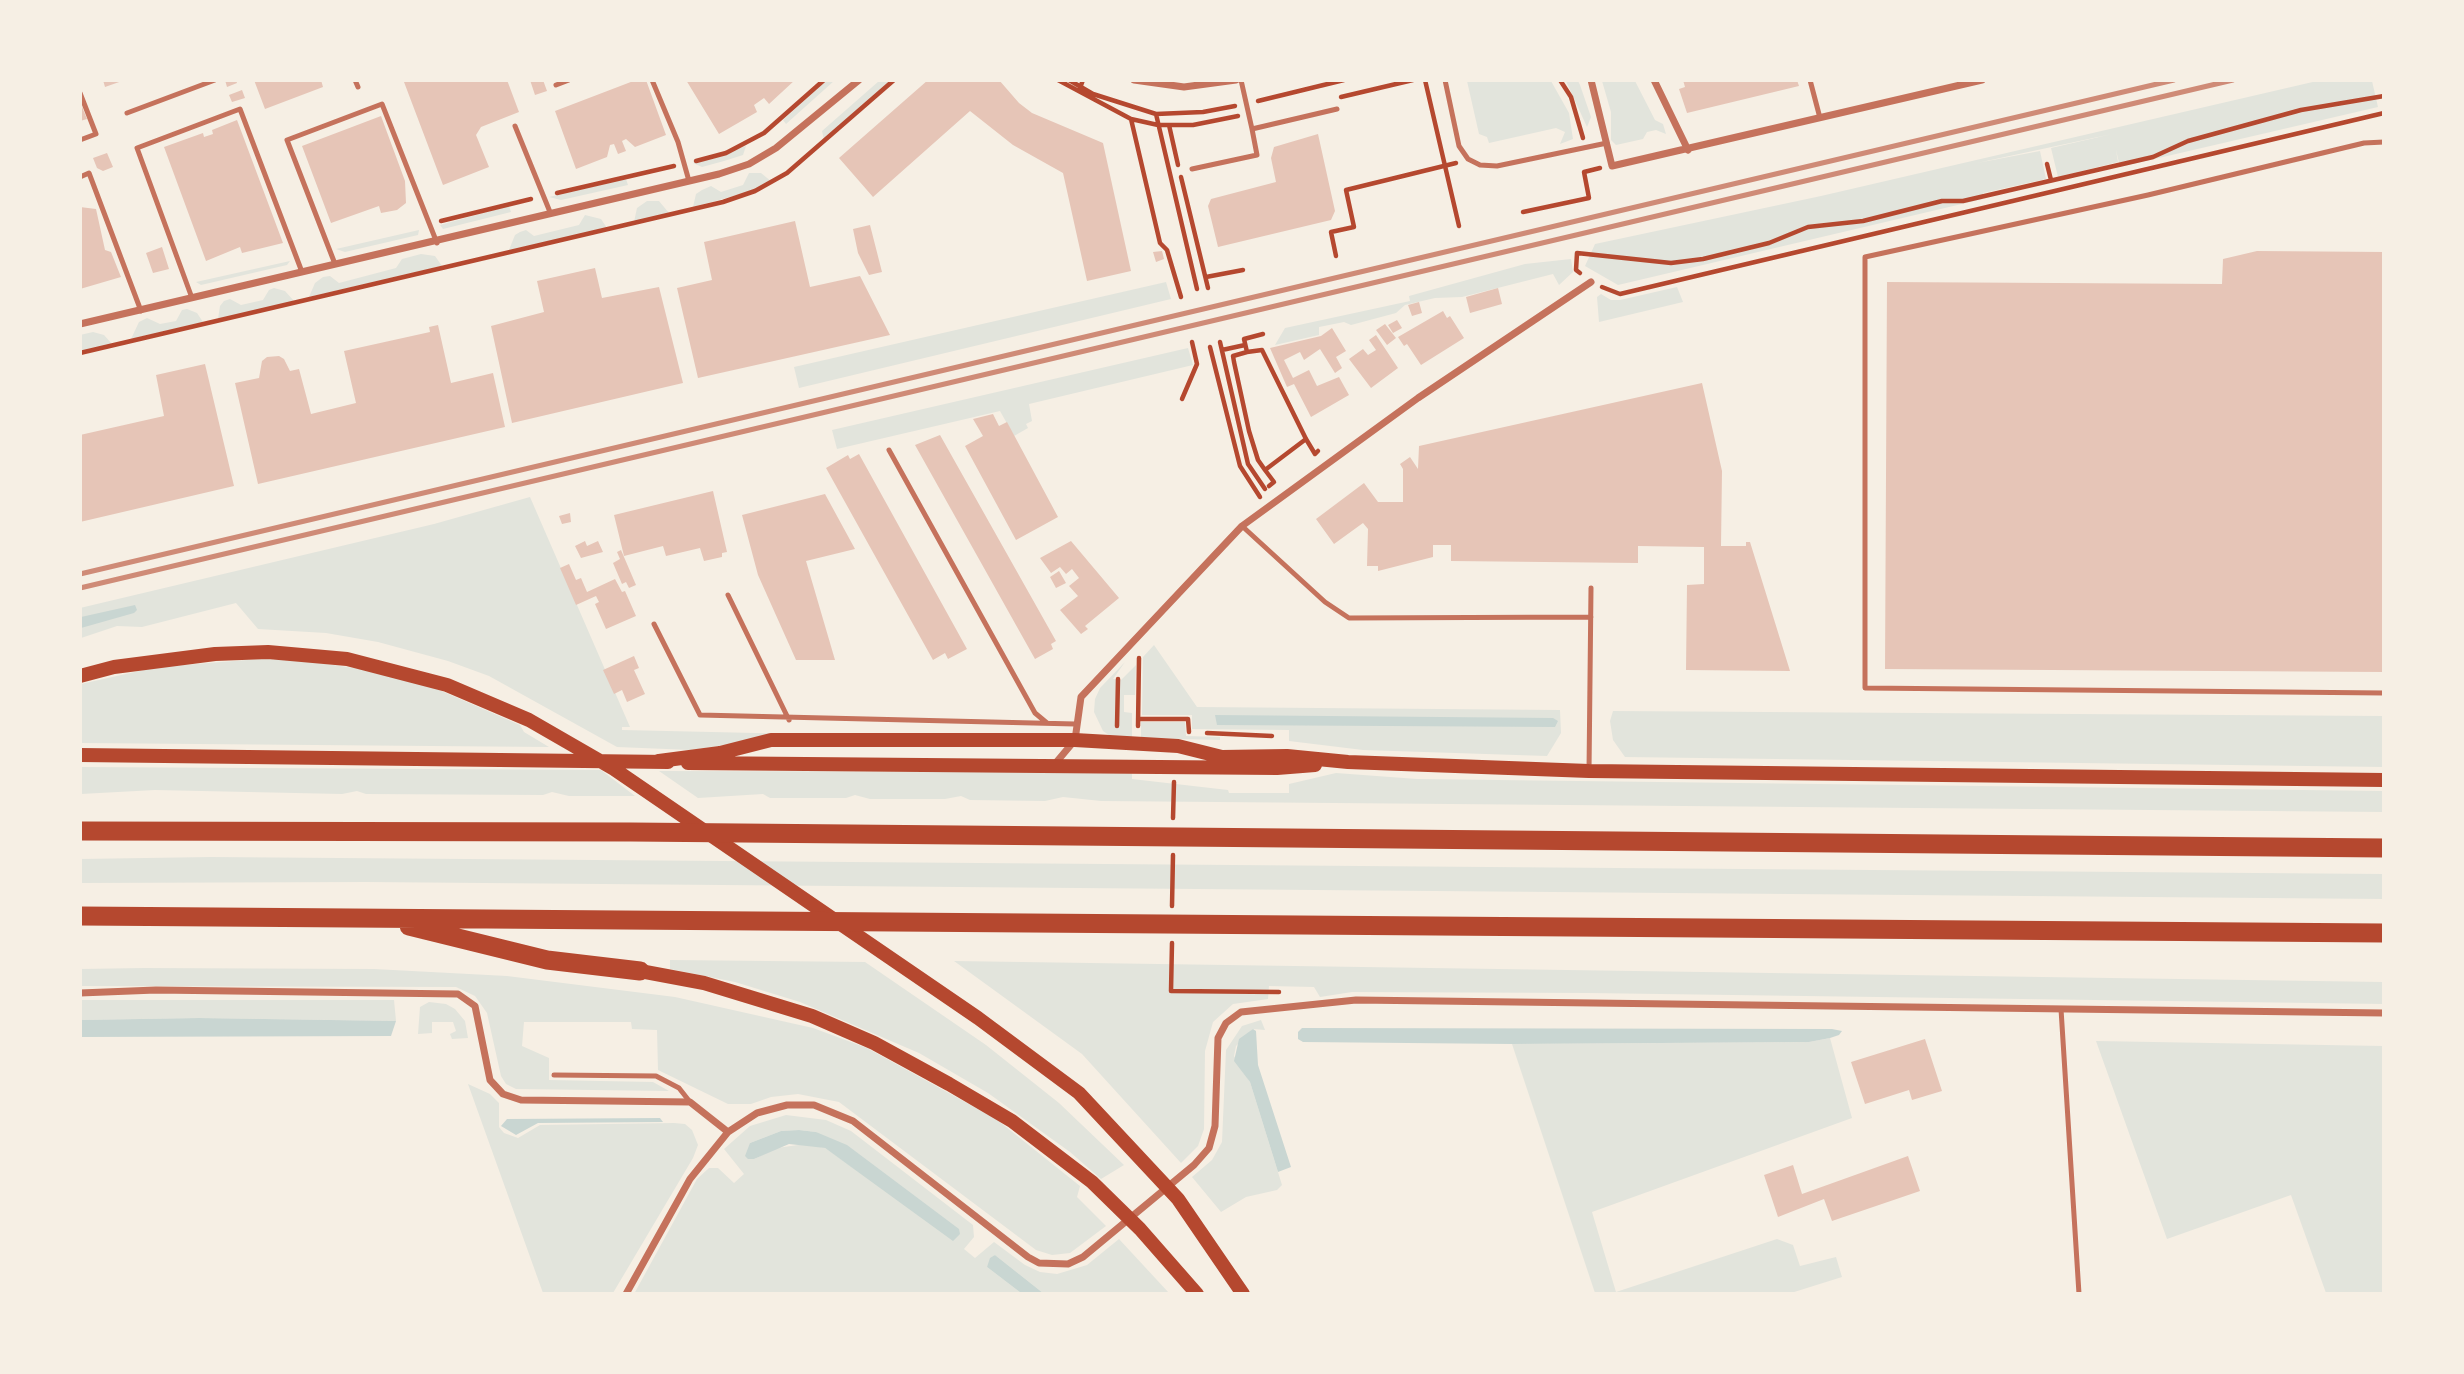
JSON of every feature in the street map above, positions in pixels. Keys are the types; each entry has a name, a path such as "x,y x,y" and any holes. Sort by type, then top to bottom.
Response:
{"highway":[{"path":"80,831 631,832 2384,848"},
{"path":"80,916 2384,933"},
{"path":"377,918 547,960 640,971"}],"main road":[{"path":"80,676 114,667 215,653 268,652 347,659 447,685 529,720 614,769 1021,1048 1079,1093 1178,1199 1218,1253 1243,1293"},
{"path":"659,761 720,753 771,740 1075,740 1178,746 1222,757 1287,756 1348,762 1588,771 2384,780"},
{"path":"80,755 659,761 708,765 1277,768 1348,762"},
{"path":"640,971 704,983 767,1000 874,1043 1012,1121 1093,1182 1197,1293"}],"street":[{"path":"1134,80 1184,87 1239,80"},
{"path":"1591,80 1612,166 1982,80"},
{"path":"1654,80 1688,150"},
{"path":"80,324 437,243 550,212 689,181 749,164 776,148 856,81"},
{"path":"1054,765 1075,740 1075,724 1082,697 1242,526 1418,398 1591,282"},
{"path":"80,993 458,994 475,1006 490,1080 503,1094 521,1100 690,1102 728,1132"},
{"path":"626,1293 690,1179 728,1132 757,1113 788,1105 814,1105 853,1121 1028,1257 1039,1263 1068,1264 1083,1257 1194,1165 1209,1148 1215,1126 1218,1038 1226,1023 1241,1012 1356,1000 2384,1013"}],"lane":[{"path":"127,113 215,80"},
{"path":"355,80 358,88"},
{"path":"556,85 569,80"},
{"path":"652,80 686,163 689,181"},
{"path":"1192,169 1257,155 1239,80"},
{"path":"1445,80 1459,146 1468,159 1480,165 1497,166 1607,143"},
{"path":"1810,80 1820,119"},
{"path":"80,93 96,134 80,140"},
{"path":"335,264 287,140 382,104 437,243"},
{"path":"192,298 137,148 240,109 302,272"},
{"path":"1252,129 1337,109"},
{"path":"515,126 550,212"},
{"path":"2384,142 2364,143 2148,195 1864,257 1865,688 2384,693"},
{"path":"80,177 89,173 141,311"},
{"path":"889,450 1035,713 1047,723"},
{"path":"1242,526 1325,602 1349,618 1591,617"},
{"path":"1588,771 1591,589"},
{"path":"728,595 789,720"},
{"path":"654,624 700,715 789,720 1075,724"},
{"path":"2061,1009 2079,1293"},
{"path":"554,1075 656,1076 679,1088 690,1102"}],"path":[{"path":"431,226 726,153 752,141 824,80"},
{"path":"80,353 723,202 754,191 787,173 894,80"},
{"path":"1058,80 1131,119 1169,125 1208,288"},
{"path":"1069,80 1080,88 1117,103 1156,114 1203,112 1344,80"},
{"path":"1080,88 1083,80"},
{"path":"1425,80 1459,226"},
{"path":"1560,80 1571,97 1586,148"},
{"path":"1577,253 1671,263 1703,259 1769,243 1808,227 1863,221 1942,201 1963,201 2153,157 2188,141 2301,110 2384,96"},
{"path":"1591,282 1620,294 2384,113"},
{"path":"1156,114 1197,289"},
{"path":"1131,119 1160,243 1167,250 1181,297"},
{"path":"1336,256 1331,232 1354,227 1346,190 1468,159"},
{"path":"2047,164 2051,180"},
{"path":"1523,212 1589,198 1584,172 1612,166"},
{"path":"1206,278 1243,270"},
{"path":"1568,279 1576,270"},
{"path":"1247,352 1244,339 1262,334"},
{"path":"1182,399 1197,364 1192,342"},
{"path":"1220,342 1248,464 1265,489 1274,482 1258,460 1233,356 1262,350 1315,453 1326,446"},
{"path":"1222,350 1245,345"},
{"path":"1210,347 1240,466 1258,495"},
{"path":"1265,470 1306,439"},
{"path":"1117,680 1117,728 1140,728"},
{"path":"1138,719 1188,719 1189,733 1274,736"},
{"path":"1171,991 1270,991"}],"shaded area":[{"path":"826,81 834,81 786,124 783,120"},
{"path":"879,81 891,81 824,140 822,131"},
{"path":"1467,81 1551,81 1569,113 1573,139 1560,144 1565,132 1556,128 1489,143 1487,137 1479,134"},
{"path":"1566,81 1578,81 1580,85 1591,117 1587,127"},
{"path":"1602,81 1635,81 1655,120 1663,124 1666,134 1656,130 1647,132 1643,139 1616,145 1611,140 1611,112"},
{"path":"2317,81 2372,81 2378,107 2120,167 2116,150 2118,162 2058,177 2051,148 2112,134 1977,163 2040,151 2046,179 1983,193 1983,199 1618,285 1585,266 1595,244 1821,196"},
{"path":"746,146 743,155 702,167 693,163"},
{"path":"749,173 761,173 772,182 745,193 693,207 696,194 702,190 711,186 721,192 743,185"},
{"path":"626,179 628,185 561,200 549,197"},
{"path":"647,201 659,201 669,213 634,222 637,208"},
{"path":"509,206 511,212 443,229 440,225"},
{"path":"585,215 601,219 607,228 509,250 515,235 520,232 526,230 534,236 579,225"},
{"path":"419,230 418,235 345,252 336,249"},
{"path":"421,254 435,256 442,266 309,297 315,283 323,277 330,276 339,283 396,268 402,259"},
{"path":"1571,259 1573,272 1559,285 1553,274 1462,297 1435,298 1405,305 1396,313 1351,325 1344,322 1319,327 1319,335 1275,345 1285,328 1410,301 1409,296 1525,264"},
{"path":"290,261 287,265 201,285 196,282"},
{"path":"1166,282 1171,299 799,388 794,367"},
{"path":"1677,287 1683,302 1599,322 1597,297 1601,294 1611,300 1620,300"},
{"path":"274,288 285,291 294,301 218,319 220,306 224,301 230,299 241,305 263,300 269,290"},
{"path":"182,310 197,313 203,322 131,339 139,322 147,318 160,324 176,321"},
{"path":"93,332 104,335 112,344 81,351 80,335"},
{"path":"1188,348 1193,365 1029,404 1032,421 1026,424 1028,428 1014,436 1000,411 837,449 832,430"},
{"path":"530,497 630,727 622,727 622,730 801,734 691,750 617,747 489,676 448,661 378,642 326,633 258,629 236,603 142,627 117,626 81,638 80,608 434,524"},
{"path":"135,605 137,610 134,613 81,628 81,617"},
{"path":"1154,645 1197,707 1560,710 1561,733 1547,756 1363,750 1289,741 1289,730 1192,729 1192,715 1142,715 1143,657"},
{"path":"260,659 299,660 361,669 437,689 520,725 524,732 549,747 81,743 81,684 157,667"},
{"path":"1125,662 1113,679 1121,680 1136,665 1135,695 1124,695 1124,712 1132,713 1132,739 1112,737 1103,731 1094,712 1095,699 1100,688"},
{"path":"1613,711 2383,716 2383,767 1625,757 1613,740 1610,721"},
{"path":"1215,715 1553,718 1558,721 1555,727 1217,725"},
{"path":"1141,722 1185,722 1186,736 1220,737 1220,740 1141,738"},
{"path":"81,767 601,770 635,796 569,796 552,792 543,795 366,794 357,791 342,794 155,790 81,794"},
{"path":"659,771 1132,772 1132,779 1228,790 1229,793 1289,793 1289,784 1336,773 1417,779 2383,791 2384,812 1101,801 1063,797 1045,801 970,800 961,796 945,799 870,799 855,795 846,798 770,798 763,794 698,798"},
{"path":"211,857 2383,874 2384,899 366,882 81,883 80,859"},
{"path":"670,960 865,962 986,1045 1059,1103 1124,1165 1101,1179 1070,1152 988,1093 919,1053 800,1002 735,982 670,969"},
{"path":"954,961 2383,982 2384,1004 1588,993 1352,992 1320,997 1314,987 1269,986 1268,999 1233,1004 1213,1022 1205,1051 1204,1129 1198,1146 1181,1163 1082,1054"},
{"path":"80,969 374,969 507,976 675,997 813,1028 867,1048 996,1119 1080,1186 1077,1197 1106,1226 1070,1253 1052,1255 1036,1250 839,1102 798,1094 771,1097 751,1104 728,1104 658,1070 657,1030 632,1029 631,1022 524,1022 522,1046 549,1058 549,1080 653,1082 669,1091 516,1089 506,1084 501,1076 487,1013 475,996 456,987 81,986"},
{"path":"80,1000 394,1000 396,1021 199,1018 81,1020"},
{"path":"429,1002 446,1004 455,1009 465,1021 468,1038 452,1039 450,1034 456,1031 453,1022 432,1022 432,1033 418,1034 420,1007"},
{"path":"199,1018 396,1021 391,1036 81,1037 81,1020"},
{"path":"1261,1020 1265,1030 1253,1029 1236,1046 1234,1056 1250,1082 1282,1185 1277,1190 1246,1197 1221,1212 1192,1177 1212,1160 1222,1142 1226,1050 1242,1026"},
{"path":"1302,1028 1842,1031 1830,1038 1809,1042 1512,1044 1303,1042 1298,1039 1298,1032"},
{"path":"1253,1029 1256,1031 1258,1065 1291,1167 1278,1172 1250,1082 1234,1061 1239,1039"},
{"path":"1830,1038 1852,1118 1592,1212 1616,1292 1777,1239 1793,1245 1800,1266 1836,1257 1842,1277 1791,1293 1595,1293 1512,1044 1809,1042"},
{"path":"2096,1041 2383,1046 2383,1293 2326,1293 2291,1195 2167,1239"},
{"path":"468,1084 490,1094 499,1103 499,1127 504,1133 518,1138 540,1125 674,1123 685,1124 692,1130 698,1145 693,1158 613,1293 543,1293"},
{"path":"786,1115 826,1120 851,1131 973,1225 974,1237 964,1249 975,1258 994,1242 1025,1265 1040,1272 1057,1274 1087,1265 1119,1239 1169,1293 1043,1293 995,1255 987,1267 1021,1293 634,1294 697,1179 709,1168 718,1168 734,1183 744,1174 724,1149 750,1126","holes":["781,1131 816,1132 858,1171 825,1148 805,1144 777,1148 754,1159 750,1143"]},
{"path":"660,1118 663,1122 538,1123 516,1135 501,1126 507,1119"},
{"path":"781,1131 816,1132 847,1145 959,1229 960,1234 953,1241 825,1148 789,1144 754,1159 745,1156 750,1143"},
{"path":"995,1255 1043,1293 1021,1293 987,1267 990,1258"}],"building":[{"path":"103,80 122,80 122,81 105,87"},
{"path":"225,80 236,80 237,83 227,87"},
{"path":"254,80 321,80 323,87 265,109"},
{"path":"507,80 519,112 481,127 476,135 489,167 443,185 404,82"},
{"path":"530,80 543,80 547,91 535,95"},
{"path":"636,80 646,80 666,135 635,147 626,139 622,141 626,151 618,154 614,144 610,145 607,157 576,169 555,111"},
{"path":"686,80 795,80 769,104 764,98 754,105 757,112 719,134"},
{"path":"928,80 999,80 1019,103 1032,113 1103,143 1131,271 1087,281 1063,173 1013,145 970,111 873,197 839,158"},
{"path":"1683,80 1797,80 1799,86 1687,113 1679,89 1685,87"},
{"path":"242,90 245,98 232,102 229,95"},
{"path":"80,102 87,119 80,121"},
{"path":"381,116 405,181 406,203 397,210 381,213 379,206 331,223 302,146"},
{"path":"237,120 283,243 242,253 240,247 206,261 164,147 203,133 204,137 213,134 212,130"},
{"path":"1318,134 1335,211 1331,220 1218,247 1208,206 1211,199 1276,182 1271,158 1274,147"},
{"path":"107,153 113,167 103,171 97,168 93,158"},
{"path":"80,207 96,209 105,250 111,252 121,277 80,289"},
{"path":"795,221 810,287 860,276 890,335 698,378 677,288 712,280 704,242"},
{"path":"870,225 882,272 869,275 858,253 853,229"},
{"path":"162,247 169,269 153,273 146,253"},
{"path":"1162,251 1164,259 1156,262 1153,252"},
{"path":"2257,251 2384,252 2384,672 1885,669 1887,282 2222,284 2223,259"},
{"path":"595,268 602,298 659,287 683,383 512,423 491,326 544,312 537,281"},
{"path":"1498,288 1502,304 1470,313 1466,297"},
{"path":"1419,302 1422,313 1412,316 1408,305"},
{"path":"1443,311 1447,318 1450,316 1464,338 1421,365 1407,344 1404,346 1398,337"},
{"path":"1397,320 1402,328 1393,333 1388,325"},
{"path":"1385,324 1396,338 1387,345 1376,330"},
{"path":"438,325 451,383 493,373 505,427 258,484 235,383 259,378 262,361 267,357 279,356 284,359 290,371 299,369 311,414 356,403 344,351 430,332 429,327"},
{"path":"1332,328 1346,351 1336,357 1342,368 1335,373 1320,349 1304,360 1300,352 1284,360 1293,378 1309,370 1317,386 1339,377 1349,395 1311,417 1294,384 1287,387 1270,348 1321,336"},
{"path":"1376,335 1398,368 1371,388 1349,359 1363,349 1368,355 1376,350 1369,340"},
{"path":"205,364 234,486 80,522 80,435 164,416 156,375"},
{"path":"1702,383 1722,471 1721,546 1746,546 1746,542 1750,542 1790,671 1686,670 1687,585 1704,584 1704,547 1638,546 1638,563 1451,561 1451,545 1433,545 1433,557 1378,571 1378,566 1367,566 1368,529 1363,523 1334,544 1316,519 1364,483 1378,502 1403,502 1403,469 1400,464 1410,457 1418,469 1419,446"},
{"path":"993,414 999,426 1007,422 1058,517 1016,540 965,446 983,436 973,419"},
{"path":"940,435 1056,641 1051,644 1053,649 1035,659 915,445"},
{"path":"859,454 967,649 948,659 945,653 933,660 826,468 848,455 850,459"},
{"path":"713,491 727,552 722,553 722,557 704,561 700,548 666,556 663,546 624,556 614,515"},
{"path":"825,494 855,549 806,561 835,660 796,660 758,575 742,515"},
{"path":"570,513 571,522 562,524 559,516"},
{"path":"585,541 587,546 598,541 603,552 581,558 575,546"},
{"path":"1071,541 1119,598 1085,626 1088,629 1081,634 1060,610 1078,596 1069,586 1079,578 1072,569 1066,574 1060,567 1051,573 1040,558"},
{"path":"621,550 636,585 629,588 626,582 622,584 613,563 620,559 617,552"},
{"path":"569,564 576,580 581,578 587,592 615,579 622,592 625,591 636,616 606,629 595,604 599,602 596,596 576,605 560,568"},
{"path":"1059,571 1066,583 1056,588 1050,577"},
{"path":"634,656 639,668 634,670 645,694 627,702 622,690 614,694 603,670"},
{"path":"1925,1039 1942,1091 1912,1100 1909,1090 1865,1104 1851,1062"},
{"path":"1908,1156 1920,1191 1832,1221 1824,1199 1778,1217 1764,1175 1793,1165 1802,1194"}],"railway":[{"path":"80,574 2174,80"},
{"path":"80,588 2233,80"}]}
